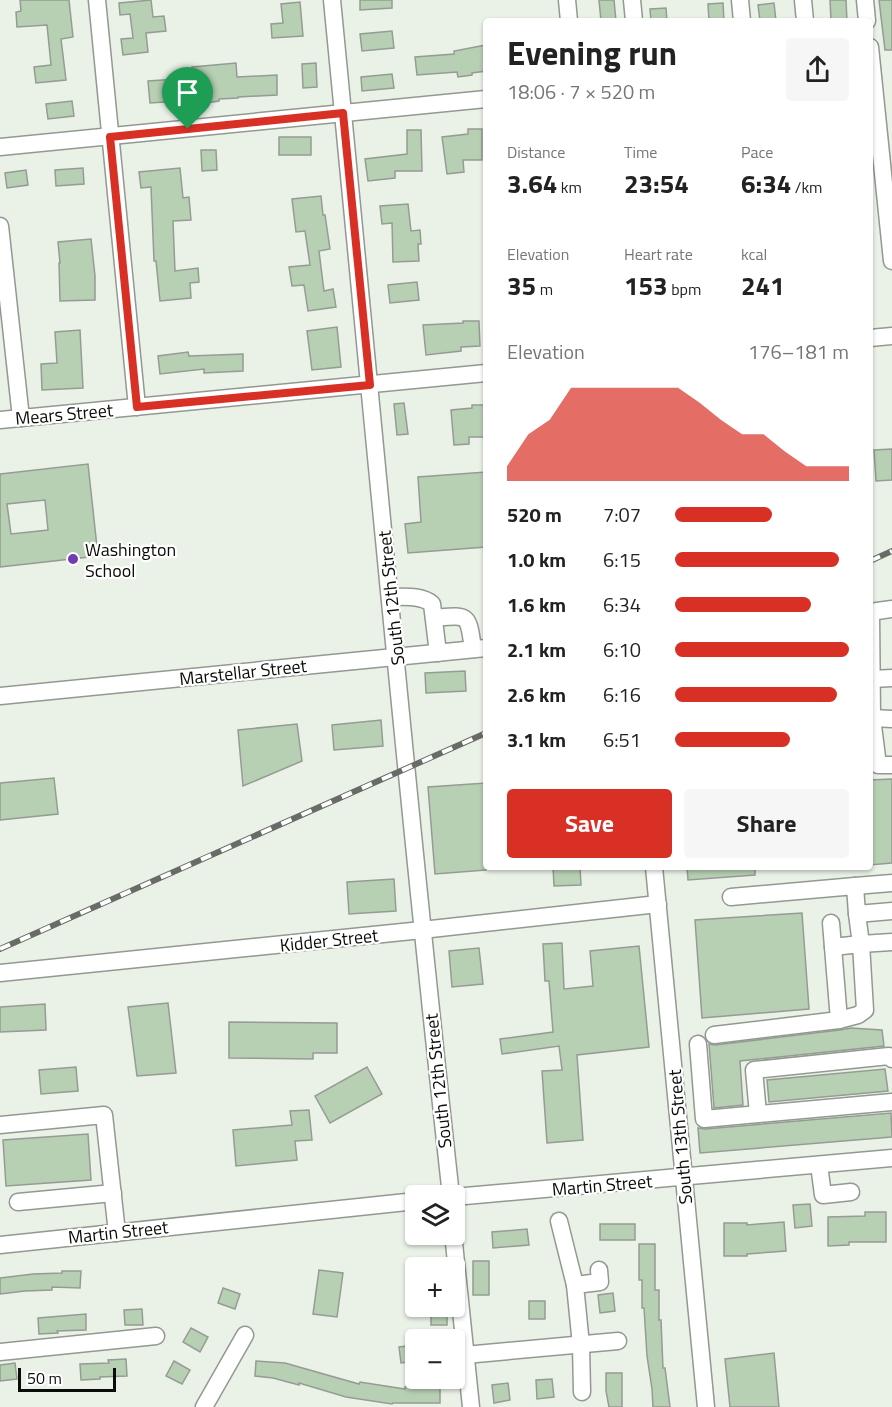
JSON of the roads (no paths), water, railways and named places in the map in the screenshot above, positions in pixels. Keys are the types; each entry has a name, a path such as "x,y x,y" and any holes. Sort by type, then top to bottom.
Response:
{"street":[{"path":"97,0 137,407"},
{"name":"South 12th Street","path":"332,0 422,930 452,1185"},
{"path":"567,0 569,18"},
{"path":"632,0 634,18"},
{"path":"740,0 742,18"},
{"path":"803,0 805,18"},
{"path":"865,0 867,18"},
{"path":"873,76 892,261"},
{"path":"0,147 483,99"},
{"path":"0,226 21,418"},
{"path":"873,338 892,336"},
{"name":"Mears Street","path":"0,420 483,373"},
{"path":"390,597 411,597 428,600 432,604 438,653"},
{"path":"873,612 892,609"},
{"path":"434,618 459,616 465,618 479,648"},
{"name":"Marstellar Street","path":"0,696 479,648"},
{"path":"873,679 892,678"},
{"path":"873,718 892,719"},
{"path":"873,726 878,765 892,765"},
{"name":"South 13th Street","path":"654,870 706,1407"},
{"path":"731,897 892,883"},
{"path":"714,1035 839,1020 858,1015 865,1010 855,886"},
{"name":"Kidder Street","path":"0,973 658,904"},
{"path":"857,914 892,911"},
{"path":"831,922 839,1020"},
{"path":"833,947 892,942"},
{"path":"698,1044 704,1119 892,1102"},
{"path":"758,1114 754,1070 889,1056 892,1059"},
{"path":"0,1125 104,1115 117,1233"},
{"name":"Martin Street","path":"465,1195 684,1178 892,1158"},
{"path":"819,1165 823,1195 851,1192"},
{"path":"18,1202 112,1193"},
{"name":"Martin Street","path":"0,1245 405,1202"},
{"path":"559,1221 574,1285 581,1345 582,1392"},
{"path":"454,1245 462,1329"},
{"path":"574,1285 600,1282 599,1270"},
{"path":"204,1407 245,1335"},
{"path":"0,1352 156,1336"},
{"path":"471,1407 465,1355 618,1341"}],"railway":[{"path":"873,560 892,551"},
{"path":"0,949 483,734"}],"place":[{"name":"Washington School","path":"73,559"}]}
